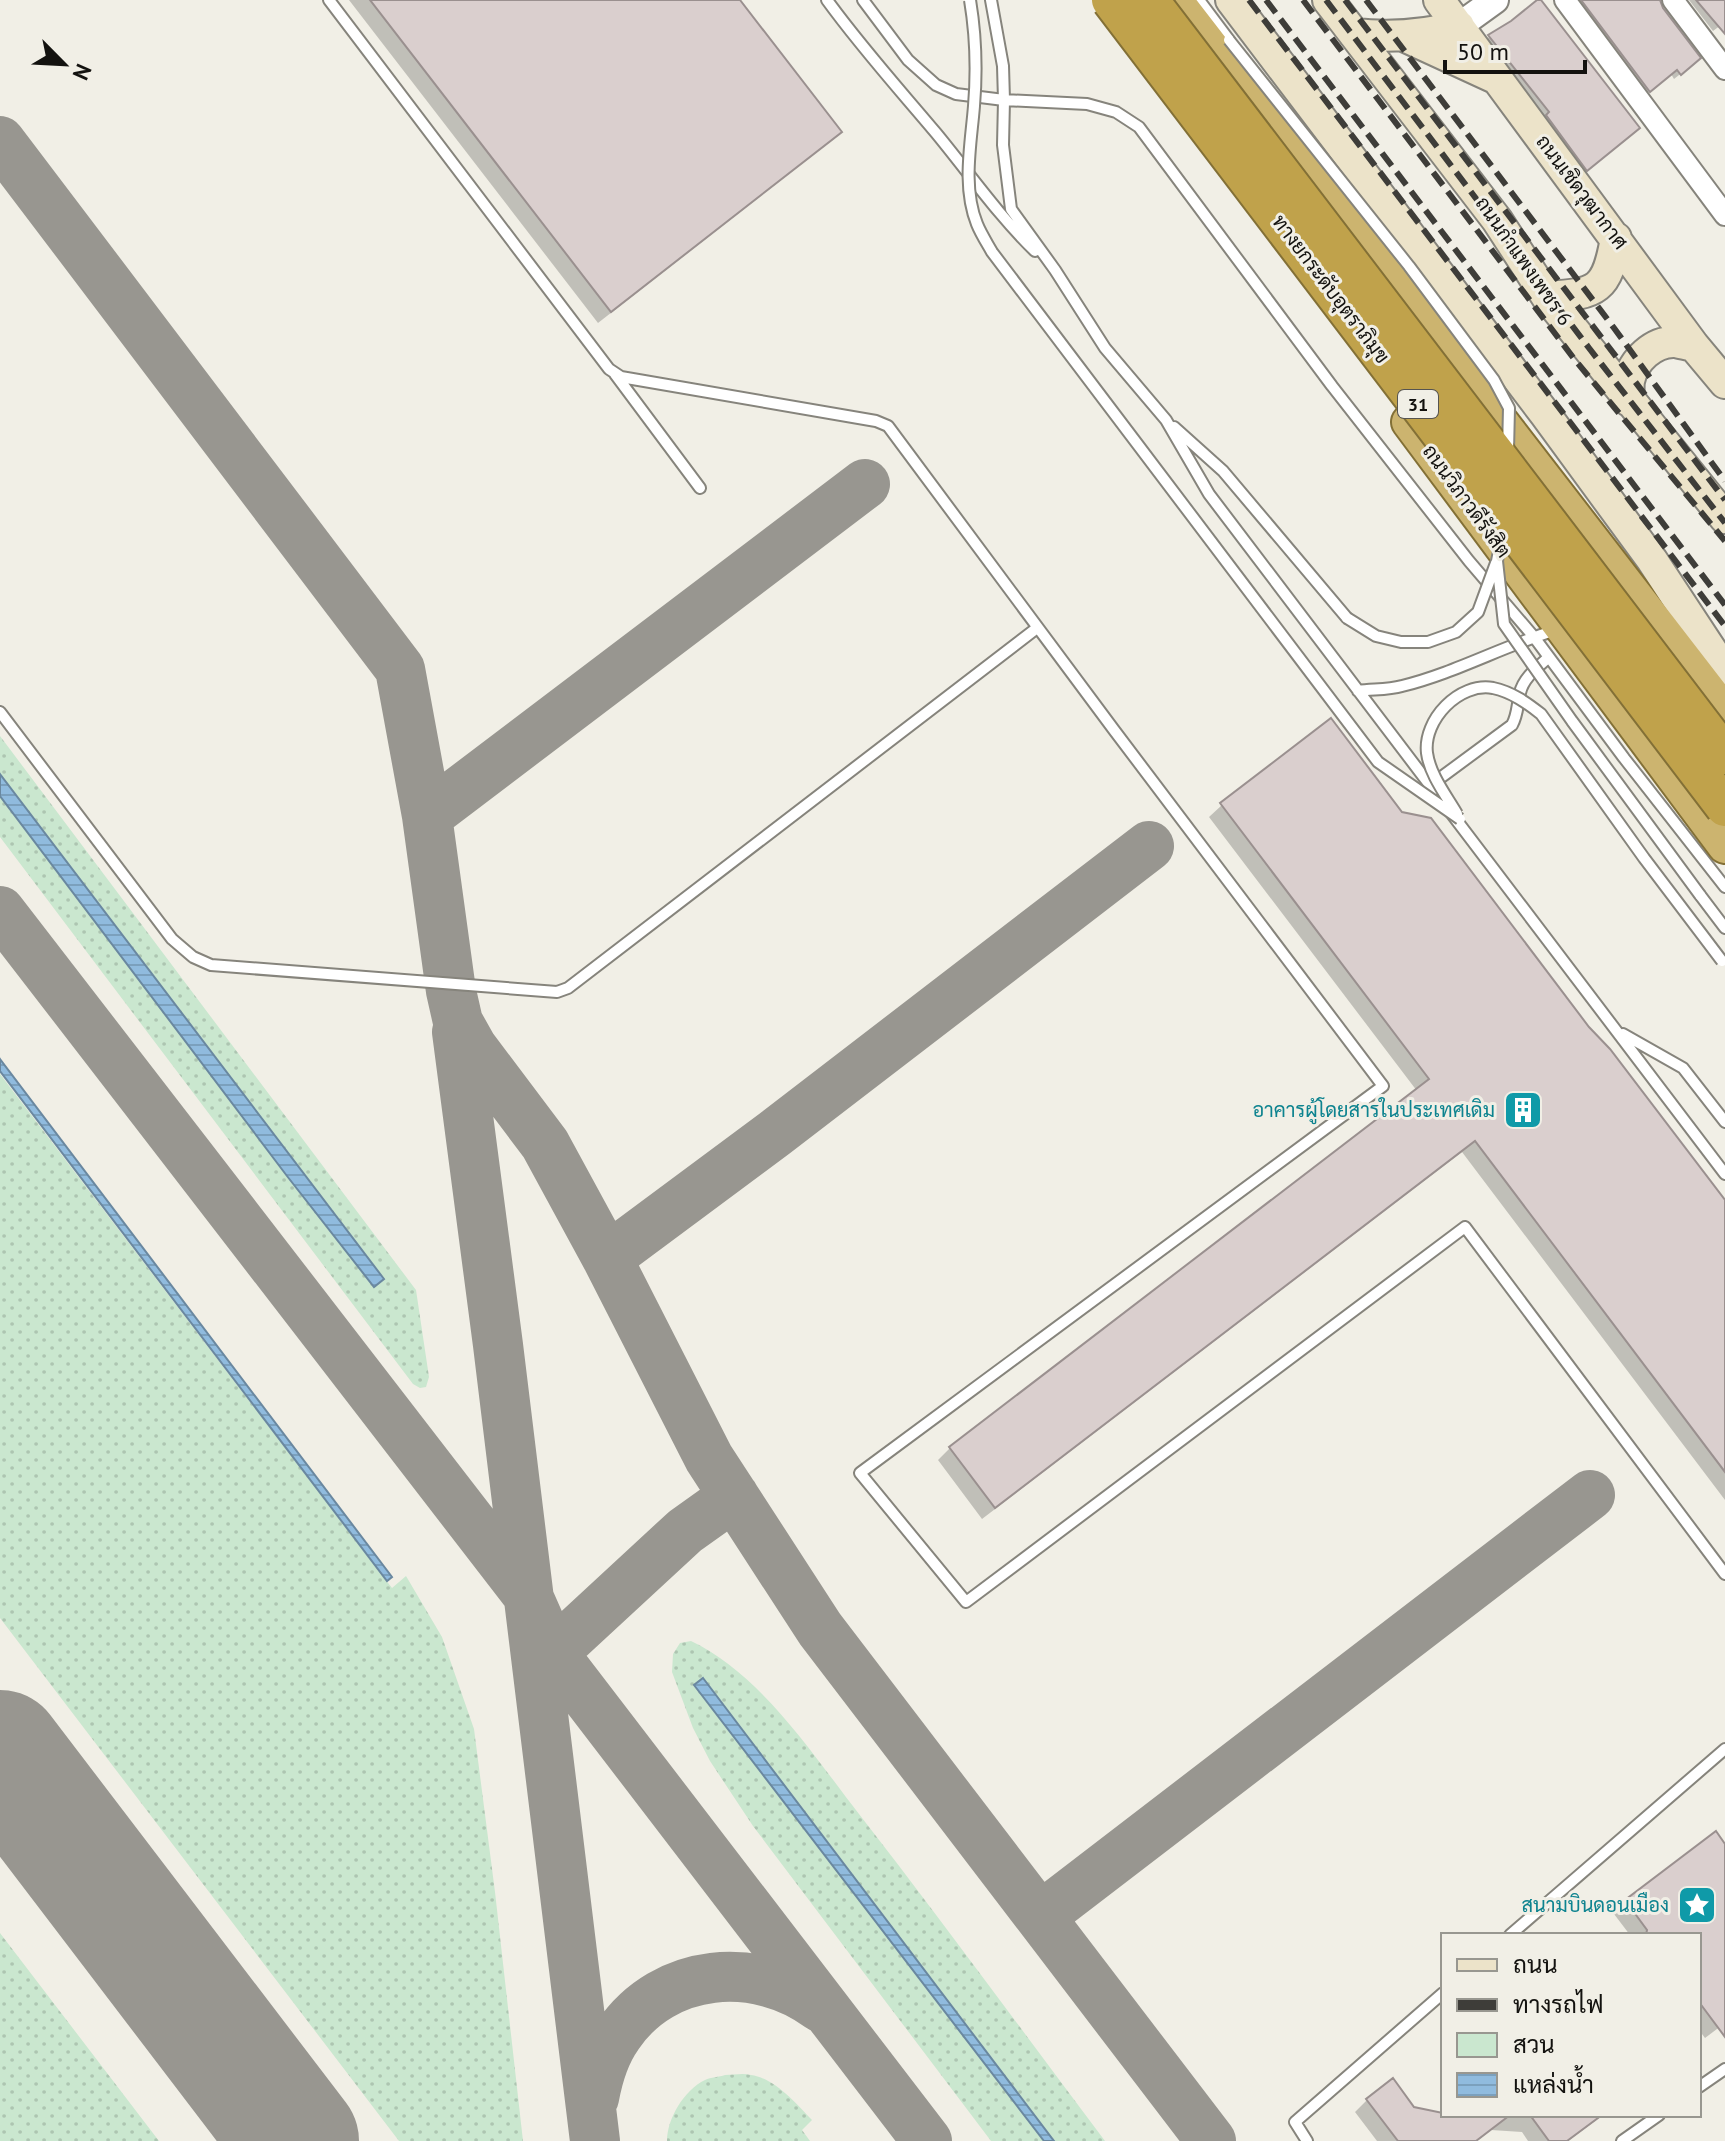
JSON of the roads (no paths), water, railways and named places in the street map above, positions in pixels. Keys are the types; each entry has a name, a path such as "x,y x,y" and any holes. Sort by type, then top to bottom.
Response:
{"highway":[{"name":"ถนนวิภาวดีรังสิต","path":"1098,0 1548,641 1725,846"},
{"name":"ทางยกระดับอุตราภิมุข","path":"1111,0 1725,807"},
{"name":"ทางยกระดับอุตราภิมุข","path":"1149,0 1725,755"},
{"path":"1175,0 1725,712"}],"main road":[{"path":"1231,0 1545,414 1652,560 1725,671"},
{"name":"ถนนกำแพงเพชร 6","path":"1328,0 1497,220 1547,297 1725,518"},
{"name":"ถนนเชิดวุฒากาศ","path":"1439,0 1694,346 1725,383"},
{"path":"1354,34 1406,37 1459,26"},
{"path":"1406,37 1498,80"},
{"path":"1547,297 1579,295 1603,281 1612,264 1616,238"},
{"path":"1629,401 1629,380 1646,353 1659,344 1674,342 1694,346"}],"street":[{"path":"1459,26 1495,0"},
{"path":"1565,0 1725,215"},
{"path":"1673,0 1725,69"}],"lane":[{"path":"329,0 614,373 621,377 876,421 888,426 1383,1086 860,1473 966,1602 1465,1227 1725,1574"},
{"path":"827,0 1013,229 1055,270"},
{"path":"863,0 908,60 936,85 956,94 1087,104 1116,112 1139,127 1332,386 1469,561 1548,641 1624,758 1725,887"},
{"path":"970,0 975,28 976,65 969,152 970,192 976,223 992,252 1378,762 1460,819"},
{"path":"991,0 1003,66 1003,145 1011,209 1105,348 1166,420 1223,471 1347,618 1376,636 1401,642 1428,642 1456,632 1478,612 1497,561 1504,506"},
{"path":"1199,0 1409,266 1494,380 1509,408 1505,491"},
{"path":"614,373 700,488"},
{"path":"1166,420 1209,494 1725,1174"},
{"path":"1497,561 1504,624 1725,928"},
{"path":"0,712 172,939 193,957 211,965 557,992 580,979 1037,628"},
{"path":"1358,691 1400,687 1548,641"},
{"path":"1431,786 1512,725 1525,679 1548,641"},
{"path":"1724,962 1644,858 1541,714 1521,699 1491,688 1473,690 1452,700 1433,721 1427,752 1435,777 1460,819 1625,1036 1683,1068 1725,1122"},
{"path":"1512,1933 1725,1749"},
{"path":"1307,2141 1295,2122 1441,1995"},
{"path":"1701,2086 1725,2069"},
{"path":"1622,2141 1656,2117"}],"water":[{"path":"0,774 384,1279 374,1287 0,796"},
{"path":"0,1059 392,1577 387,1581 0,1071"},
{"path":"703,1678 1054,2141 1044,2141 694,1685"}],"railway":[{"path":"1249,0 1725,626"},
{"path":"1266,0 1725,605"},
{"path":"1303,0 1575,360 1725,541"},
{"path":"1326,0 1725,523"},
{"path":"1345,0 1725,500"},
{"path":"1366,0 1614,328 1725,481"}],"place":[{"name":"อาคารผู้โดยสารในประเทศเดิม","path":"1523,1110"},
{"name":"สนามบินดอนเมือง","path":"1697,1905"}]}
